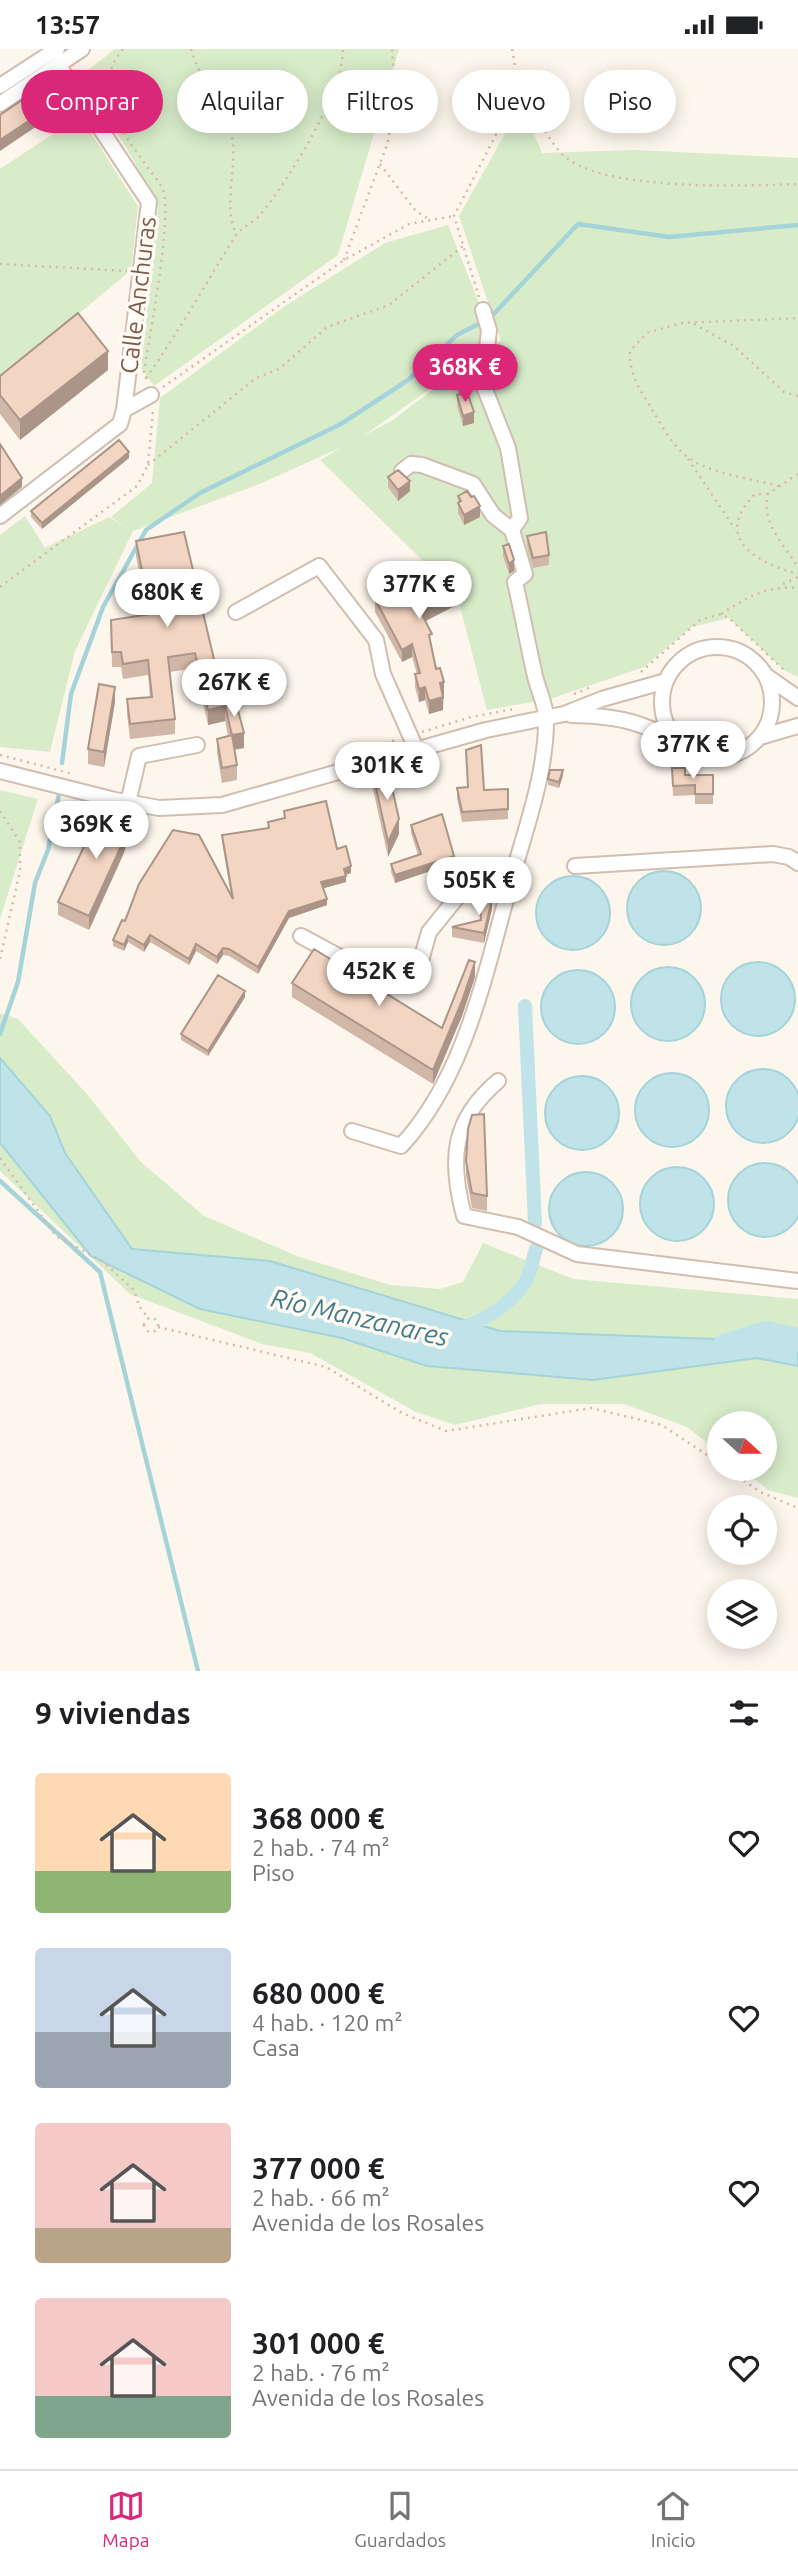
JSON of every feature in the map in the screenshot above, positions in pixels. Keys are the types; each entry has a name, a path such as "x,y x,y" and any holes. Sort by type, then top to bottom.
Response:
{"street":[{"path":"0,86 57,49"},
{"path":"0,104 82,49"},
{"name":"Calle Anchuras","path":"0,516 120,424 124,409 149,202 59,66"},
{"path":"483,310 489,330 483,384 508,448 520,518 512,530"},
{"path":"124,409 146,398"},
{"path":"352,1131 401,1146 421,1125 462,1044 531,808 546,718 515,582 525,575 512,530 493,515 473,484 422,465 411,464 402,471"},
{"path":"236,612 319,566 376,640 383,674 416,751"},
{"path":"677,740 663,713 666,681 675,666 688,655 714,647 740,652 754,661 765,675 771,690 772,707 760,737"},
{"path":"765,675 798,698"},
{"path":"0,771 128,803 193,809 222,805 486,730 564,714 602,698 666,681"},
{"path":"564,714 606,715 639,722 677,740 692,752 719,757 746,749 760,737 798,726"},
{"path":"128,803 139,756 197,745"},
{"path":"575,866 773,854 789,857 798,863"},
{"path":"300,936 386,982 415,982 429,932 463,890 514,868"},
{"path":"498,1081 465,1117 457,1138 460,1199 464,1216 518,1227 577,1254 798,1282"}],"path":[{"path":"191,49 231,132 234,171 231,217 236,234"},
{"path":"0,587 137,486 148,465 154,420 146,398 146,378 236,234 261,215 302,151 334,93 343,64 343,49"},
{"path":"344,260 388,142 395,90 393,49"},
{"path":"512,49 516,70"},
{"path":"483,310 454,216 497,133"},
{"path":"550,133 561,153 598,175 714,187 798,184"},
{"path":"380,164 415,210 430,220"},
{"path":"146,398 344,260 409,224 454,216"},
{"path":"148,465 256,378 279,369 327,327 389,305 463,246"},
{"path":"0,264 134,272"},
{"path":"798,318 691,323 647,333 630,351 629,367 670,439 686,456 741,541 760,559 798,576"},
{"path":"691,323 734,346 784,392 798,396"},
{"path":"686,456 703,465 779,486"},
{"path":"735,529 737,517 755,494 768,494 798,474"},
{"path":"768,494 764,508 773,529 798,567"},
{"path":"721,614 750,595 780,586 798,576"},
{"path":"780,586 798,588"},
{"path":"0,811 20,842 20,871 0,959"},
{"path":"0,1158 56,1236 102,1261 134,1290 149,1319"},
{"path":"149,1319 144,1324 146,1330 152,1332 158,1327"},
{"path":"149,1319 155,1320 158,1327"},
{"path":"158,1327 326,1367 402,1413 446,1431 591,1408 662,1425 707,1455"},
{"path":"745,1481 760,1492 798,1508"}],"green space":[{"path":"115,49 399,49 393,70 322,70 322,133 374,133 338,255 154,386 141,368 158,206 117,133 163,133 163,70 88,70"},
{"path":"54,133 91,133 138,206 131,270 0,380 0,169"},
{"path":"505,133 533,133 542,153 636,150 798,158 798,677 785,671 729,618 692,627 644,667 550,699 487,710 460,607 464,601 320,460 342,447 257,485 133,531 75,651 50,752 0,747 0,535 25,516 45,548 109,517 128,528 111,517 152,483 160,398 285,306 385,243 448,225 495,343 501,341 459,216","holes":["457,370 458,370 393,420 363,436"]},
{"path":"0,790 38,799 0,919"},
{"path":"0,1013 18,1019 86,1093 141,1162 204,1216 297,1256 390,1285 440,1289 463,1282 483,1243 573,1279 798,1299 798,1498 768,1490 757,1481 777,1481 777,1411 707,1411 707,1443 687,1427 624,1404 541,1404 455,1425 416,1412 310,1353 262,1344 130,1294 0,1171"}],"water":[{"path":"657,871 671,871 685,877 695,887 701,908 699,922 685,939 671,945 657,945 643,939 633,929 627,915 627,901 633,887 643,877"},
{"path":"566,876 580,876 594,882 604,892 610,913 608,927 594,944 580,950 566,950 552,944 542,934 536,920 536,906 542,892 552,882"},
{"path":"751,962 765,962 779,968 789,978 795,999 793,1013 779,1030 765,1036 751,1036 737,1030 727,1020 721,1006 721,992 727,978 737,968"},
{"path":"661,967 675,967 689,973 699,983 705,1004 703,1018 689,1035 675,1041 661,1041 647,1035 637,1025 631,1011 631,997 637,983 647,973"},
{"path":"571,970 585,970 599,976 609,986 615,1007 613,1021 599,1038 585,1044 571,1044 557,1038 547,1028 541,1014 541,1000 547,986 557,976"},
{"path":"0,1058 50,1116 65,1153 132,1249 270,1261 500,1331 740,1340 778,1332 798,1336 798,1366 757,1358 593,1380 427,1366 342,1338 200,1309 91,1256 0,1143"},
{"path":"763,1069 777,1072 794,1085 797,1092 797,1120 784,1137 770,1142 756,1142 742,1137 732,1127 727,1113 727,1099 732,1085 742,1075"},
{"path":"665,1073 679,1073 693,1079 703,1089 709,1110 707,1124 693,1141 679,1147 665,1147 651,1141 641,1131 635,1117 635,1103 641,1089 651,1079"},
{"path":"575,1076 589,1076 603,1082 613,1092 619,1113 617,1127 603,1144 589,1150 575,1150 561,1144 551,1134 545,1120 545,1106 551,1092 561,1082"},
{"path":"765,1163 779,1166 799,1186 799,1214 791,1226 779,1234 765,1237 751,1234 739,1226 731,1214 728,1200 731,1186 739,1174 751,1166"},
{"path":"670,1167 684,1167 698,1173 708,1183 714,1204 712,1218 698,1235 684,1241 670,1241 656,1235 646,1225 640,1211 640,1197 646,1183 656,1173"},
{"path":"579,1172 593,1172 607,1178 617,1188 623,1209 621,1223 607,1240 593,1246 579,1246 565,1240 555,1230 549,1216 549,1202 555,1188 565,1178"}],"building":[{"path":"21,101 21,126 0,140 0,115"},
{"path":"78,313 108,351 20,420 0,395 0,376"},
{"path":"467,392 474,412 463,416 457,395"},
{"path":"119,440 129,452 42,523 31,511"},
{"path":"0,444 22,478 0,496"},
{"path":"398,470 410,481 398,490 388,477"},
{"path":"467,491 480,506 464,515 458,503 461,501 458,496"},
{"path":"184,532 225,706 208,710 195,653 168,657 175,719 130,724 127,699 152,697 148,660 123,664 121,652 112,652 111,620 151,614 136,541"},
{"path":"546,532 549,555 533,558 527,536"},
{"path":"509,544 514,560 509,564 503,546"},
{"path":"441,565 464,588 420,611 432,634 429,635 436,669 440,668 444,682 440,683 443,697 429,701 425,687 419,689 415,674 420,673 412,644 402,650 375,599"},
{"path":"99,684 115,687 104,752 88,749"},
{"path":"236,703 244,733 232,735 225,706"},
{"path":"232,735 237,765 222,768 217,739"},
{"path":"481,745 484,790 508,789 508,809 462,812 457,788 468,787 466,750"},
{"path":"672,768 685,768 685,775 713,775 713,794 695,794 695,785 673,786"},
{"path":"388,770 399,819 388,842 373,774"},
{"path":"550,770 563,770 559,782 548,779"},
{"path":"326,801 337,849 346,846 351,866 344,869 346,876 321,882 327,899 289,911 258,967 229,949 223,948 217,957 196,944 189,959 150,935 144,945 128,936 124,945 113,940 122,920 125,921 139,884 173,830 199,835 233,899 222,835 269,828 268,822 285,818 284,811"},
{"path":"102,808 132,814 123,842 89,916 58,902"},
{"path":"442,814 454,856 395,875 391,864 421,854 411,825"},
{"path":"479,896 492,899 484,933 452,927 481,920"},
{"path":"314,949 442,1028 469,960 475,962 433,1070 292,983"},
{"path":"218,975 245,991 208,1051 181,1034"},
{"path":"484,1114 487,1196 472,1193 466,1161 468,1129 472,1115"}],"waterway":[{"path":"62,763 71,694 103,607 146,530 200,493 341,424 408,380 457,335 490,318 578,224 669,237 798,225"},
{"path":"0,1034 18,982 35,883 48,850 59,794"},
{"path":"525,1006 535,1223"},
{"path":"0,1181 100,1272 198,1671"},
{"path":"459,1329 487,1317 513,1297 528,1277 536,1249"},
{"name":"Río Manzanares","path":"724,1346 766,1333 798,1340"}]}
